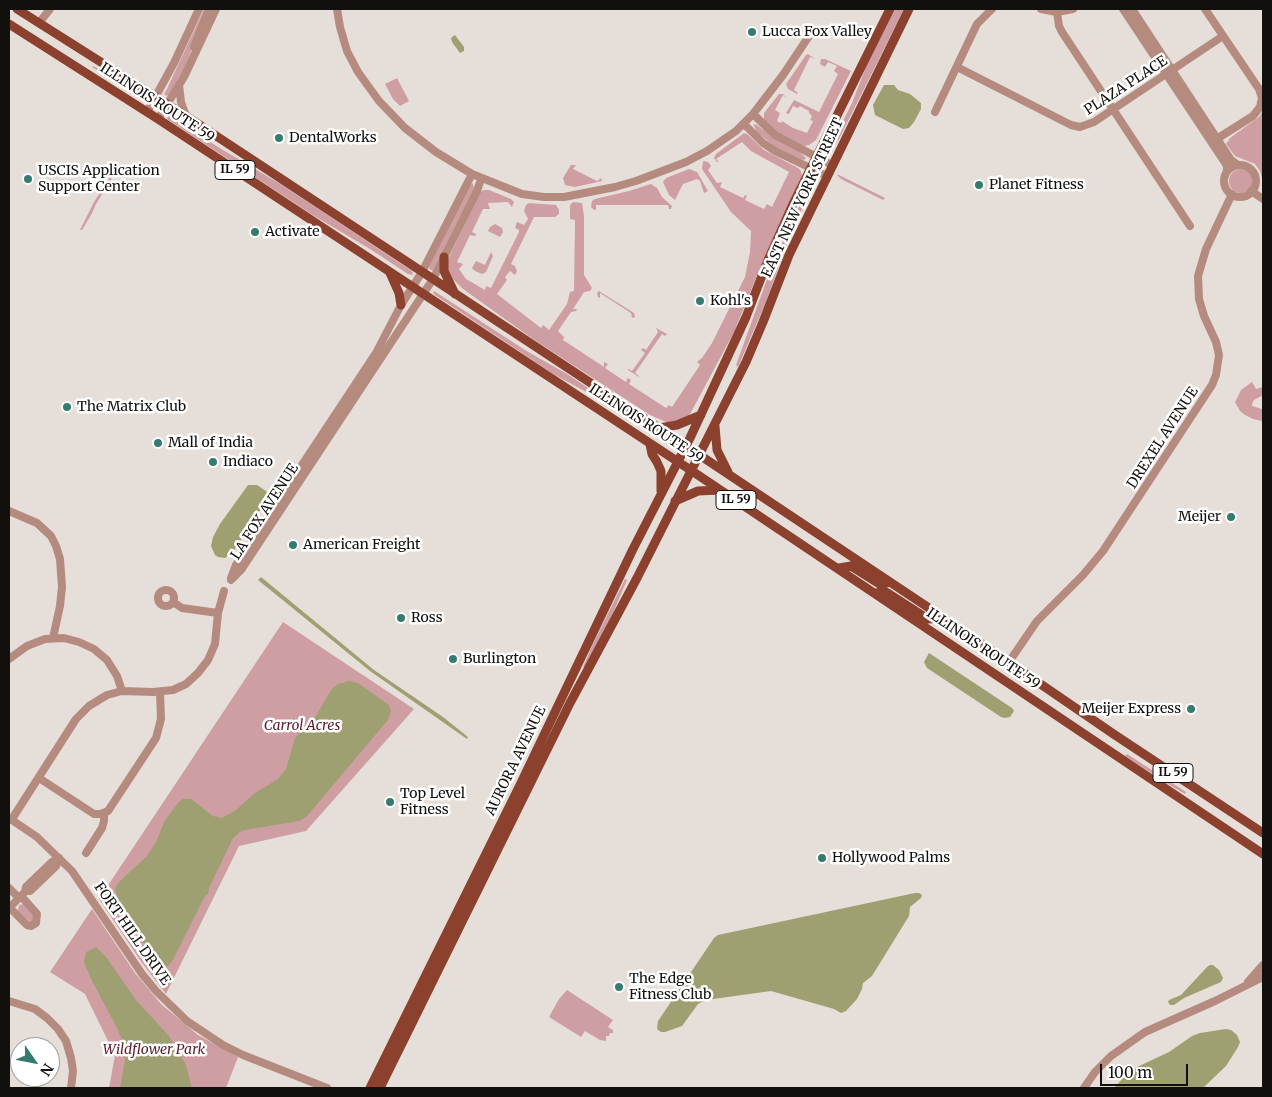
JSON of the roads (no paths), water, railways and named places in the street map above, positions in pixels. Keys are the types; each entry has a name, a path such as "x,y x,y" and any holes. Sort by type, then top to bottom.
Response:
{"main road":[{"name":"ILLINOIS ROUTE 59","path":"17,9 168,104 700,455 1263,833"},
{"name":"EAST NEW YORK STREET","path":"686,446 739,333 781,231 890,9"},
{"name":"EAST NEW YORK STREET","path":"700,455 756,341 789,255 909,9"},
{"name":"ILLINOIS ROUTE 59","path":"9,24 158,119 839,568 1099,746 1263,854"},
{"path":"444,257 444,271 455,294"},
{"path":"390,273 399,293 401,306"},
{"path":"659,428 677,426 701,415"},
{"path":"715,424 717,450 730,475"},
{"path":"650,444 652,454 661,471 662,493"},
{"name":"AURORA AVENUE","path":"370,1088 686,446"},
{"name":"AURORA AVENUE","path":"380,1088 570,703 700,455"},
{"path":"675,501 698,491 720,490"},
{"name":"IL 59","path":"839,568 851,566 881,585 889,582"},
{"name":"IL 59","path":"875,593 886,592 928,620 944,618"}],"street":[{"path":"39,23 50,9"},
{"path":"147,112 199,9"},
{"path":"184,77 201,26 209,9"},
{"path":"158,119 184,77 216,9"},
{"path":"336,9 347,51 358,72 388,112 428,146 472,174 522,194 538,196 564,197 601,190 657,174 686,162 721,142 744,124 753,114 783,75 813,30"},
{"path":"935,112 977,24 992,9"},
{"path":"1041,9 1057,12 1073,9"},
{"path":"1122,9 1140,28 1214,141 1227,166 1225,184 1229,192 1242,196 1257,187"},
{"path":"1132,9 1140,28"},
{"path":"1205,9 1259,89 1262,103 1253,116 1214,141"},
{"path":"1057,12 1062,32 1112,111 1190,226"},
{"name":"PLAZA PLACE","path":"957,67 1071,125 1080,127 1086,126 1112,111 1223,36"},
{"path":"179,85 181,102 186,116"},
{"path":"753,114 775,135 832,165"},
{"path":"744,124 775,151 827,176"},
{"path":"1214,141 1231,160 1251,170 1263,199"},
{"path":"1227,171 1238,165"},
{"name":"LA FOX AVENUE","path":"472,174 422,272 376,353 236,565 231,580 241,570 433,279 481,179"},
{"name":"DREXEL AVENUE","path":"1009,662 1040,617 1084,575 1103,551 1212,384 1216,375 1219,355 1216,342 1204,316 1199,299 1198,276 1206,249 1232,194"},
{"path":"9,511 37,523 51,536 56,546 60,559 62,587 53,638"},
{"path":"10,819 82,712 98,699 122,691 160,692 173,690 186,684 204,667 215,644 218,613 224,591"},
{"path":"172,602 182,608 218,613"},
{"path":"9,659 27,646 53,638 79,642 100,654 113,669 122,691"},
{"path":"39,778 91,812 104,813 112,806 156,738 161,719 160,692"},
{"path":"86,853 102,828 104,813"},
{"name":"FORT HILL DRIVE","path":"10,819 37,837 84,886 142,974 156,991 187,1021 243,1055 327,1088"},
{"path":"9,888 22,895 37,914 36,923 31,926 27,925 9,908 22,895 26,887 39,874 59,858"},
{"path":"1246,985 1263,965"},
{"path":"1084,1088 1111,1056 1137,1036 1263,977"},
{"path":"9,1001 35,1009 58,1029 66,1041 71,1058 73,1071 70,1088"}],"place":[{"name":"Lucca Fox Valley","path":"752,32"},
{"name":"DentalWorks","path":"279,138"},
{"name":"USCIS Application Support Center","path":"28,179"},
{"name":"Planet Fitness","path":"979,185"},
{"name":"Activate","path":"255,232"},
{"name":"Kohl's","path":"700,301"},
{"name":"The Matrix Club","path":"67,407"},
{"name":"Mall of India","path":"158,443"},
{"name":"Indiaco","path":"213,462"},
{"name":"Meijer","path":"1231,517"},
{"name":"American Freight","path":"293,545"},
{"name":"Ross","path":"401,618"},
{"name":"Burlington","path":"453,659"},
{"name":"Meijer Express","path":"1191,709"},
{"name":"Top Level Fitness","path":"390,802"},
{"name":"Hollywood Palms","path":"822,858"},
{"name":"The Edge Fitness Club","path":"619,987"}],"park label":[{"name":"Carrol Acres","path":"302,726"},
{"name":"Wildflower Park","path":"154,1050"}]}
